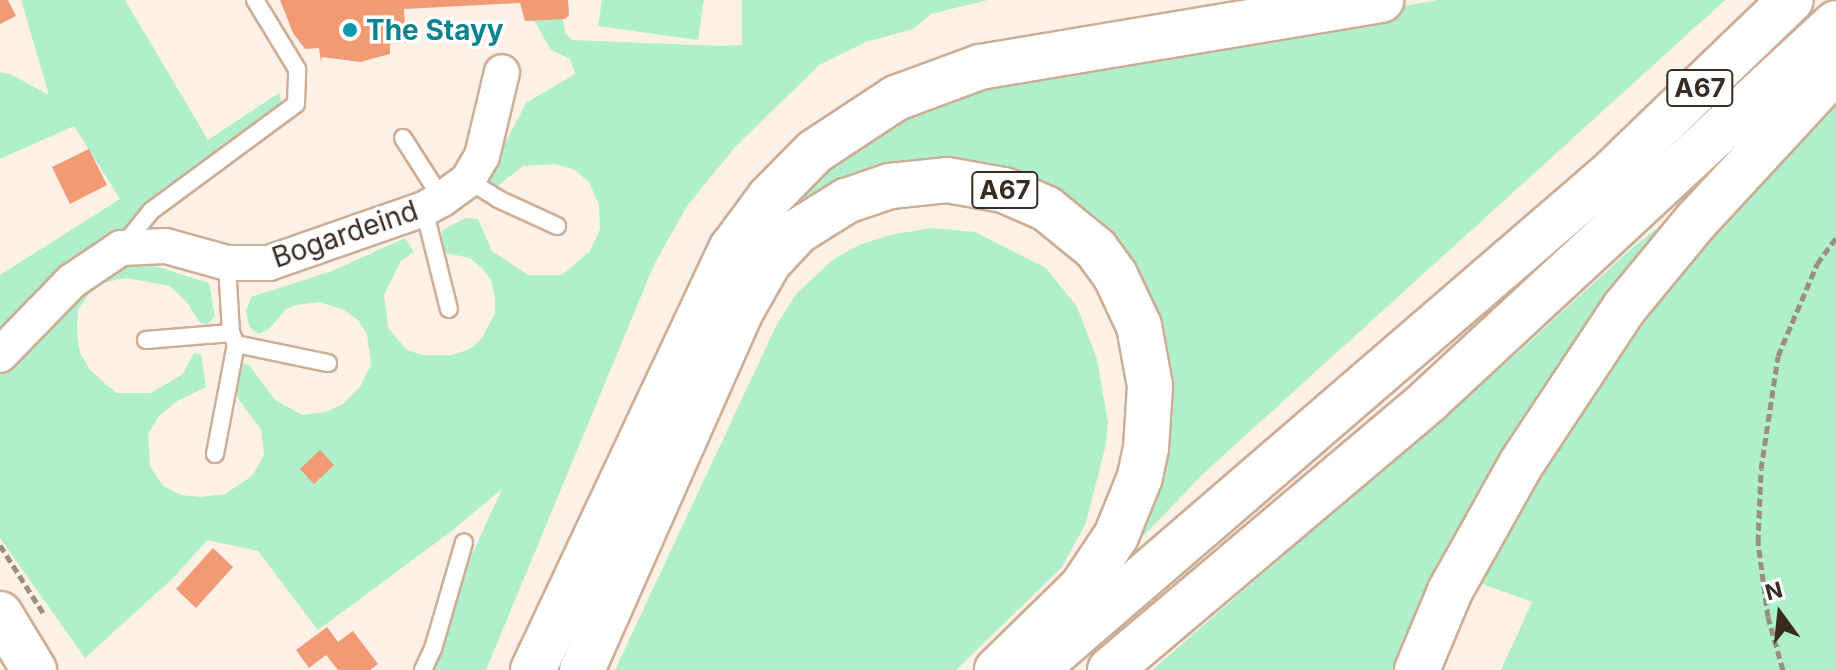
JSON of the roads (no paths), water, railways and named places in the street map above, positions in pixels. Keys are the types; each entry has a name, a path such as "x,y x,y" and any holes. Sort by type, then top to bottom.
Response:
{"main road":[{"path":"533,670 732,248 769,198 814,152 896,98 980,67 1381,0"},
{"name":"A67","path":"1035,670 1609,175 1791,0"},
{"name":"A67","path":"1110,670 1428,401 1836,23"},
{"path":"1417,670 1450,591 1521,464 1625,307 1696,221 1836,70"},
{"name":"A67","path":"582,670 740,313 769,262 798,231 846,201 890,186 947,180 1004,190 1047,209 1096,249 1115,275 1139,326 1150,386 1147,438 1140,477 1116,536 1082,587 997,670"},
{"path":"0,614 34,670"}],"street":[{"path":"445,196 482,156 502,72"},
{"name":"Bogardeind","path":"121,248 166,246 227,263 269,263 445,196"},
{"path":"0,355 72,281 121,248"}],"lane":[{"path":"121,248 151,211 296,104 297,69 255,0"},
{"path":"403,138 445,196 449,309"},
{"path":"445,196 498,199 557,226"},
{"path":"215,454 234,338 227,263"},
{"path":"146,340 234,338 328,363"},
{"path":"423,670 433,649 464,542"}],"place":[{"name":"The Stayy","path":"350,30"}]}
